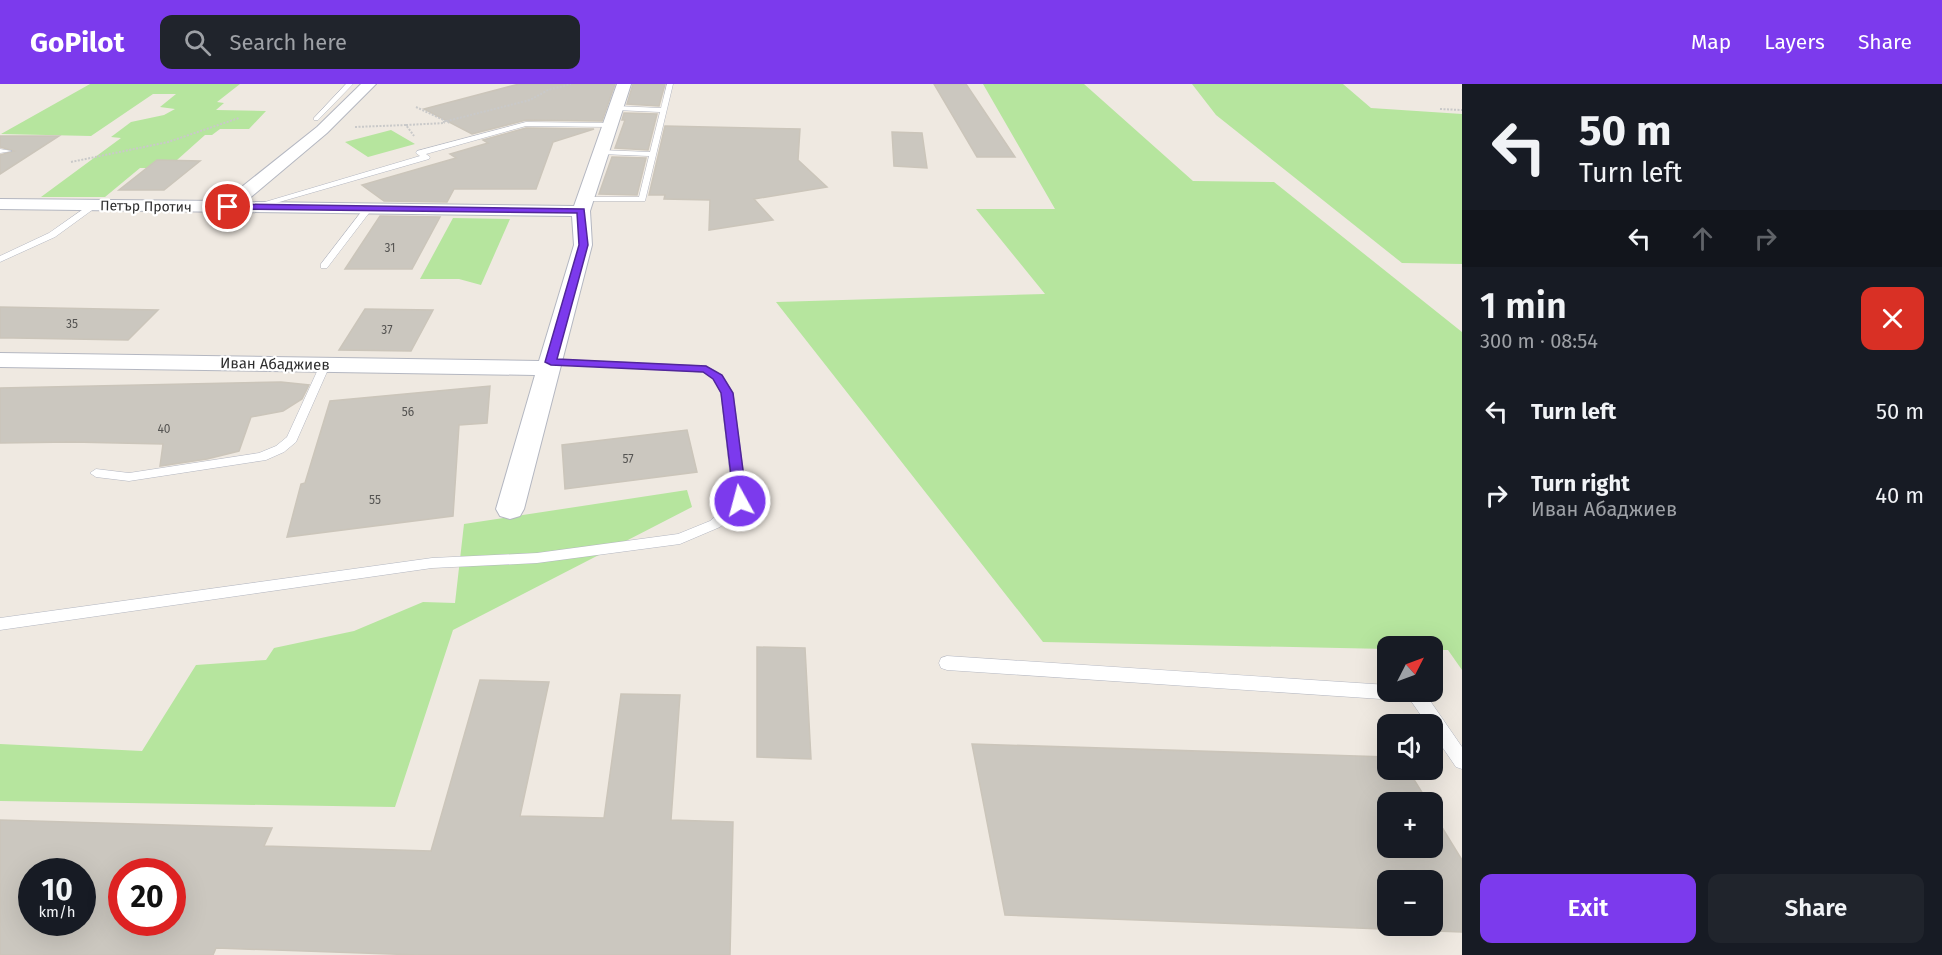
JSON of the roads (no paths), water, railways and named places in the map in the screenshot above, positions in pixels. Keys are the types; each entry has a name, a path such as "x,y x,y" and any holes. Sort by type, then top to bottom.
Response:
{"street":[{"path":"228,207 319,124 369,84"},
{"path":"510,509 583,245 583,205 624,84"},
{"name":"Петър Протич","path":"0,204 368,208 583,205"},
{"name":"Иван Абаджиев","path":"0,360 325,365 550,365"}],"lane":[{"path":"319,124 350,84"},
{"path":"583,205 642,199 670,84"},
{"path":"616,108 664,110"},
{"path":"252,207 426,157 420,153 526,124 610,125"},
{"path":"601,152 653,154"},
{"path":"0,259 52,235 95,205"},
{"path":"324,266 368,208"},
{"path":"96,473 129,477 262,457 280,449 292,439 325,365"},
{"path":"0,624 432,563 537,558 680,539 715,524 740,501 727,393 718,377 706,369 550,365"},
{"path":"946,663 1416,694 1462,761"}]}
